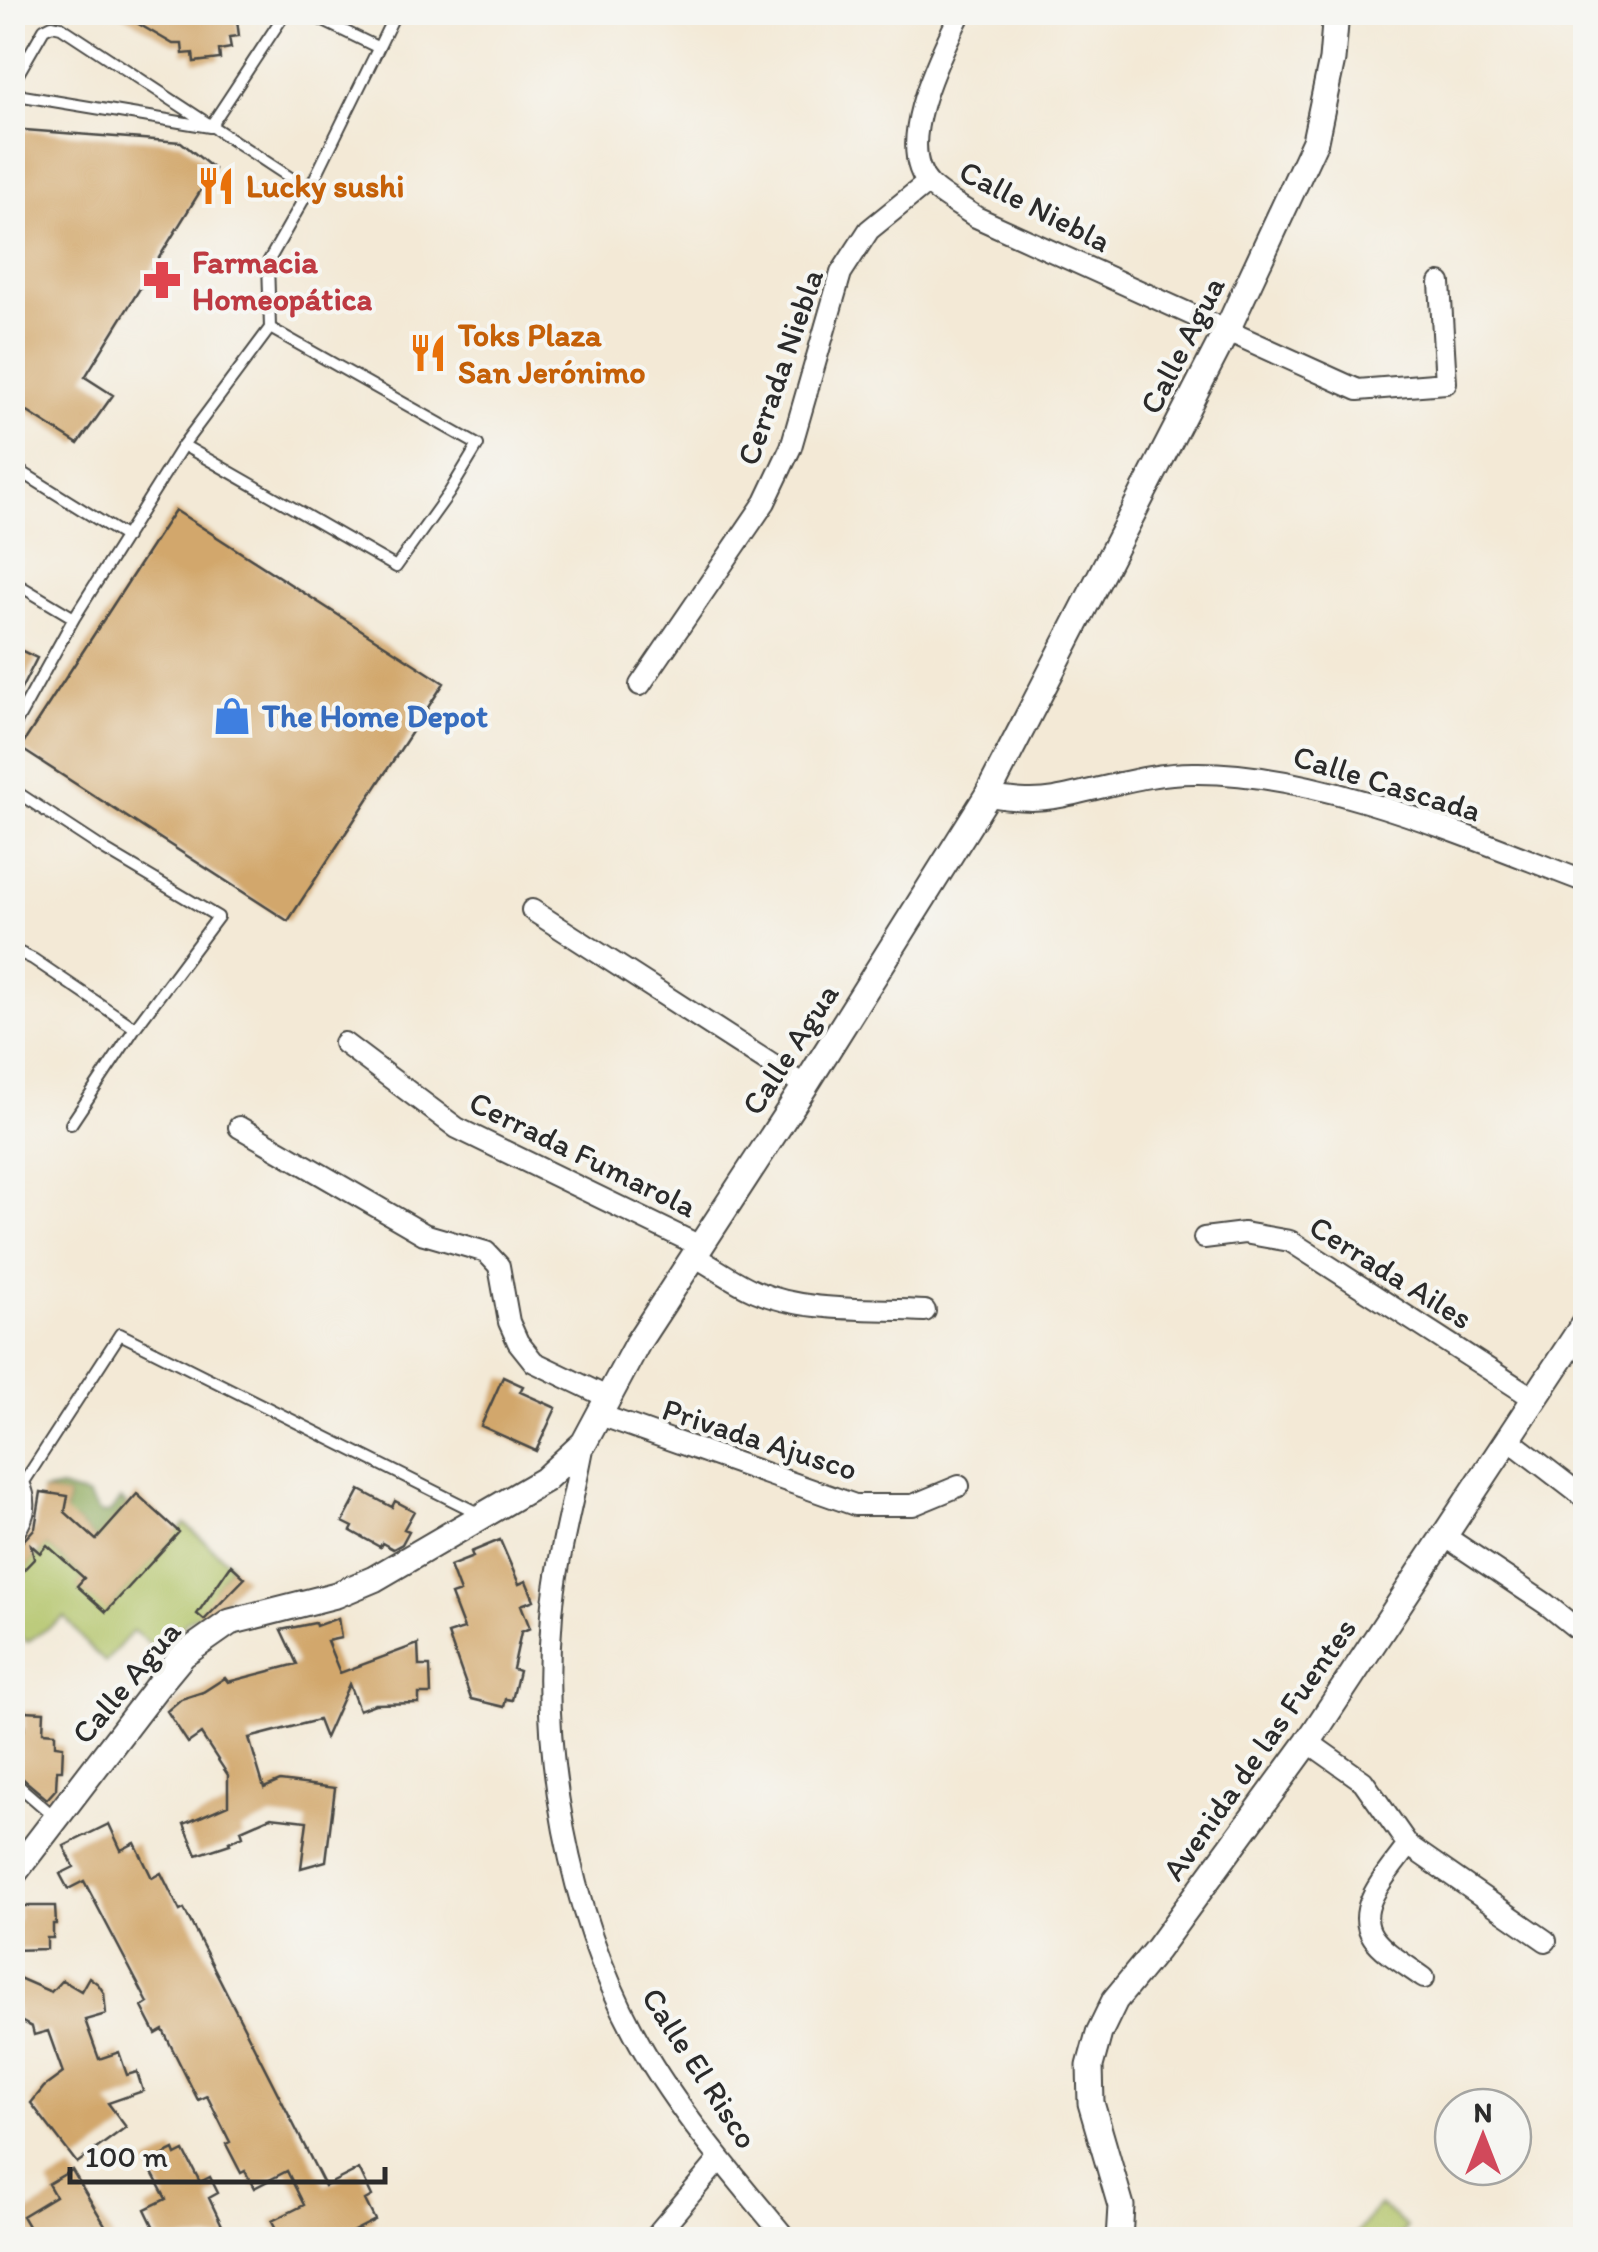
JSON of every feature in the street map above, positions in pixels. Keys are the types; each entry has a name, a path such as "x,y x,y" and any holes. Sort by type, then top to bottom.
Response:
{"street":[{"name":"Calle Niebla","path":"961,12 932,74 918,116 918,156 927,183 976,216 1358,390 1446,383 1440,283"},
{"name":"Calle Agua","path":"12,1876 159,1684 184,1655 210,1634 250,1615 349,1590 486,1517 544,1480 584,1442 638,1342 806,1086 987,796 1227,330 1315,141 1332,60 1336,12"},
{"name":"Cerrada Niebla","path":"640,685 765,502 791,446 842,272 869,230 927,183"},
{"name":"Calle Cascada","path":"987,796 1052,799 1120,781 1197,772 1270,780 1350,798 1586,882"},
{"path":"532,910 806,1086"},
{"name":"Cerrada Fumarola","path":"344,1043 457,1128 697,1250 752,1290 813,1304 925,1311"},
{"name":"Privada Ajusco","path":"239,1127 424,1234 486,1252 499,1266 509,1322 518,1342 534,1362 605,1406 855,1505 914,1505 960,1486"},
{"name":"Cerrada Ailes","path":"1204,1238 1244,1233 1290,1241 1535,1399"},
{"name":"Avenida de las Fuentes","path":"1119,2240 1121,2206 1090,2103 1090,2066 1098,2032 1115,2000 1157,1949 1308,1742 1586,1321"},
{"path":"1508,1439 1586,1499"},
{"name":"Calle El Risco","path":"584,1442 552,1614 551,1736 568,1853 594,1944 634,2033 720,2159 788,2240"},
{"path":"1443,1535 1546,1604 1586,1636"},
{"path":"1308,1742 1363,1781 1408,1845 1546,1942"},
{"path":"1408,1845 1367,1908 1367,1923 1374,1938 1424,1978"},
{"path":"652,2240 720,2159"}],"lane":[{"path":"210,127 286,12"},
{"path":"12,730 74,618 184,444 270,328 268,262 309,190 396,12"},
{"path":"306,13 377,46"},
{"path":"210,127 23,96 16,91 14,82 44,29 60,28 309,190"},
{"path":"184,444 396,567 478,445 270,328"},
{"path":"12,466 126,537"},
{"path":"12,581 74,618"},
{"path":"12,810 16,792 218,916 135,1028 71,1124"},
{"path":"12,949 135,1028"},
{"path":"12,1542 24,1527 30,1510 24,1482 120,1334 486,1517"},
{"path":"12,1780 57,1818"}],"green space":[{"path":"61,1488 87,1496 101,1514 109,1513 121,1499 127,1505 115,1519 108,1551 75,1521 62,1535 68,1496 41,1492"},
{"path":"185,1524 231,1565 215,1589 226,1598 188,1620 160,1651 133,1631 105,1662 65,1617 27,1642 13,1631 12,1582 47,1545 84,1578 78,1586 107,1611"},
{"path":"1379,2205 1407,2227 1397,2239 1352,2239"}],"building":[{"path":"118,12 236,12 239,36 229,37 231,48 219,50 220,59 194,62 193,53 183,54 182,44 173,44"},
{"path":"12,129 181,142 214,169 85,377 113,395 78,444 12,402"},
{"name":"The Home Depot","path":"175,510 444,683 288,921 20,748"},
{"path":"12,646 37,658 12,707"},
{"path":"503,1377 523,1386 520,1392 556,1408 536,1451 481,1426"},
{"path":"360,1490 392,1507 395,1501 414,1511 404,1529 409,1531 402,1544 393,1549 382,1543 380,1547 343,1522"},
{"path":"41,1492 68,1496 65,1512 96,1540 137,1494 179,1532 106,1612 77,1586 84,1578 47,1545 40,1553 31,1545 34,1559 12,1582 12,1553 35,1528"},
{"path":"500,1540 519,1584 526,1581 534,1600 521,1605 530,1628 521,1632 513,1669 519,1671 512,1700 506,1699 504,1707 471,1699 448,1634 464,1629 451,1595 460,1592 450,1566"},
{"path":"231,1565 245,1578 204,1620 197,1614"},
{"path":"338,1618 341,1638 327,1641 340,1673 418,1644 419,1666 430,1666 431,1694 419,1694 419,1703 375,1704 359,1710 349,1684 325,1738 318,1720 249,1738 264,1788 280,1781 335,1788 326,1861 301,1868 307,1821 271,1817 241,1830 243,1836 230,1844 197,1855 184,1824 228,1805 228,1775 201,1734 188,1743 167,1711 181,1699 203,1692 225,1678 228,1682 297,1664 281,1630 315,1623 316,1626"},
{"path":"24,1711 44,1712 43,1732 55,1733 55,1745 63,1746 62,1770 57,1770 56,1789 47,1799 15,1772 17,1730 24,1730"},
{"path":"109,1824 121,1850 135,1843 152,1878 161,1873 180,1911 184,1909 325,2186 359,2169 372,2196 365,2200 375,2220 336,2240 282,2240 272,2221 304,2205 287,2171 254,2188 245,2171 241,2173 207,2096 198,2100 163,2030 156,2034 142,2007 148,2003 84,1881 68,1889 60,1874 74,1867 64,1846"},
{"path":"18,1906 55,1906 56,1924 53,1938 47,1938 47,1949 12,1950 12,1922 18,1922"},
{"path":"12,1975 51,1992 62,1980 81,1991 89,1977 104,1993 106,2014 85,2020 99,2059 119,2052 127,2075 137,2072 143,2091 108,2103 126,2127 77,2163 31,2103 63,2073 48,2031 34,2035 32,2027 15,2018"},
{"path":"174,2150 176,2155 184,2151 200,2182 210,2177 218,2193 209,2198 229,2240 160,2240 145,2209 166,2199 147,2163"},
{"path":"72,2170 114,2240 36,2240 22,2216 55,2196 48,2184"}],"place":[{"name":"Lucky sushi","path":"216,186"},
{"name":"Farmacia Homeopática","path":"162,280"},
{"name":"Toks Plaza San Jerónimo","path":"428,353"},
{"name":"The Home Depot","path":"232,716"}]}
